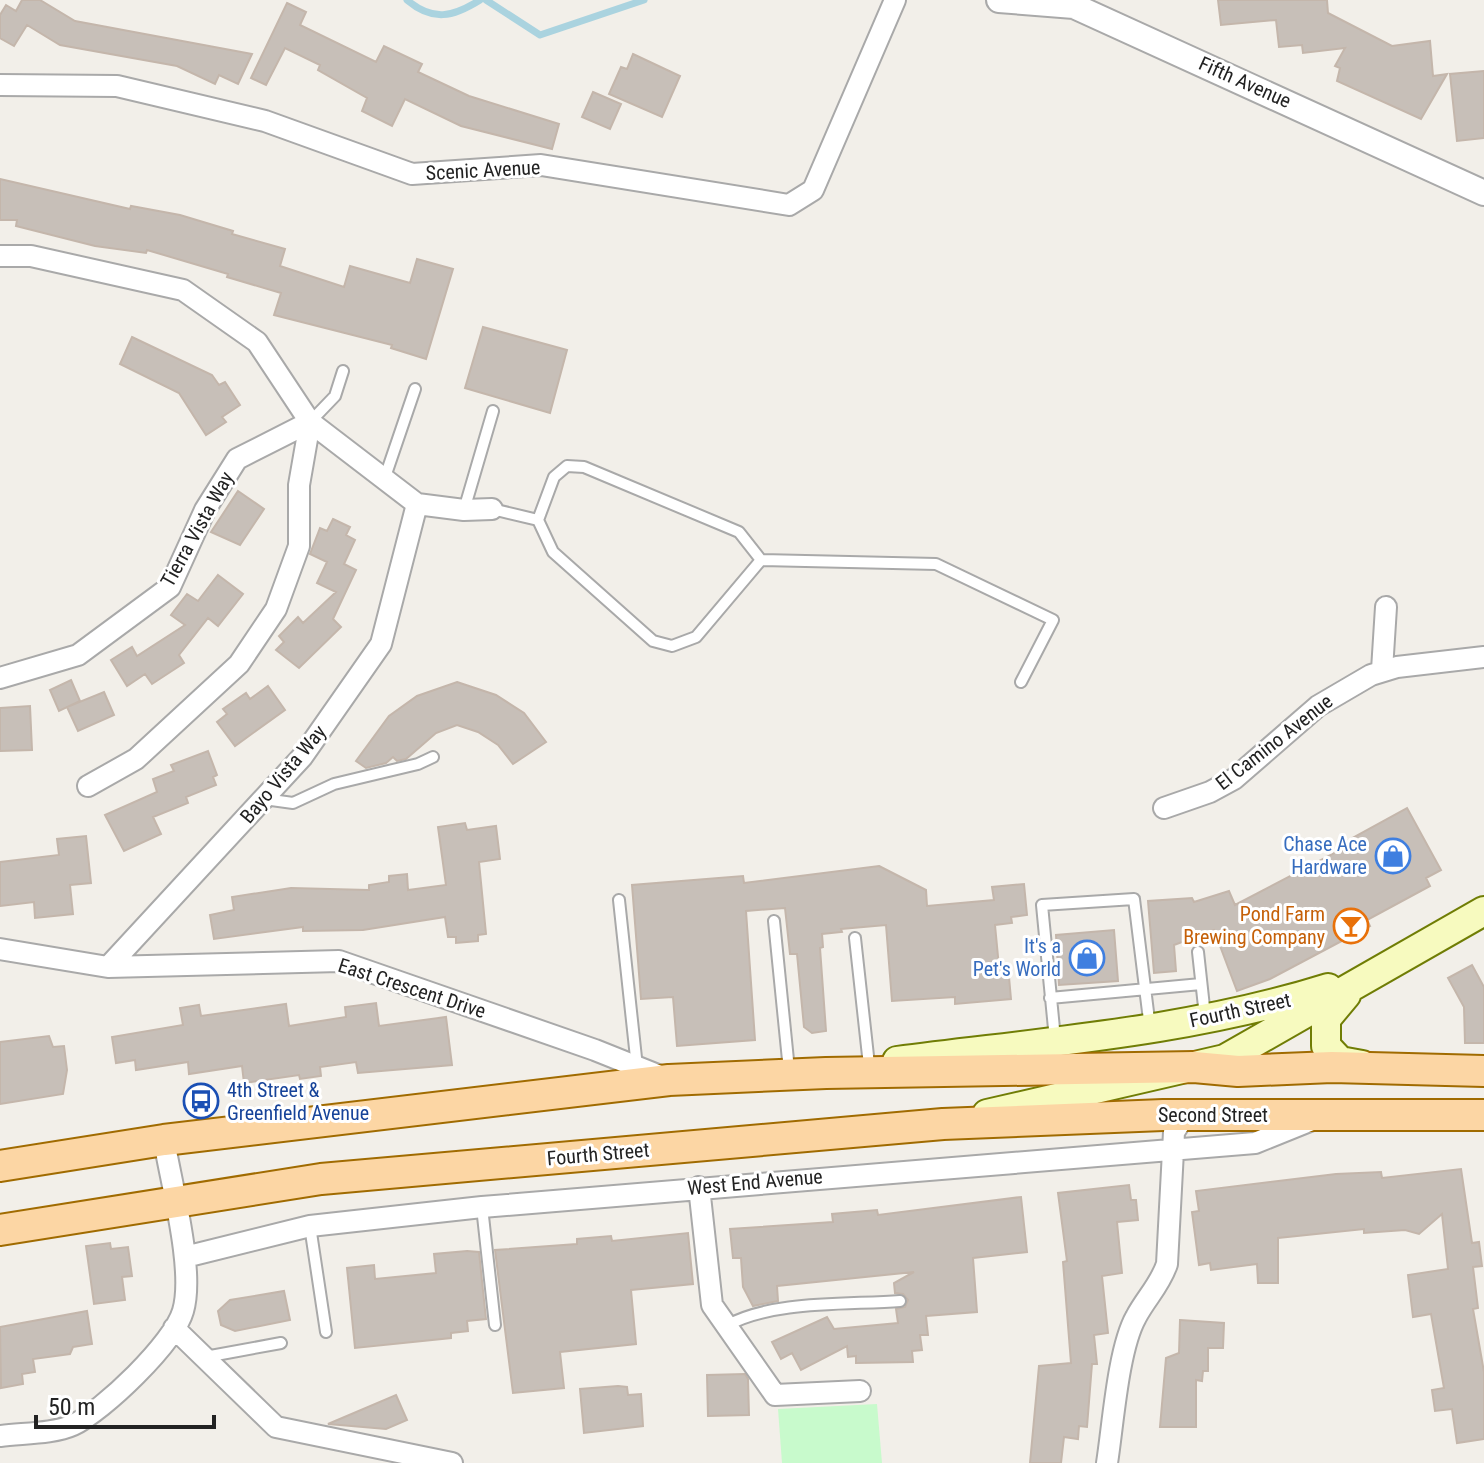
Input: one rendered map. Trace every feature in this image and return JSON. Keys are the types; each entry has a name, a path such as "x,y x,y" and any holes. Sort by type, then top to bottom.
{"main road":[{"name":"Fourth Street","path":"0,1230 321,1179 943,1124 1225,1059 1278,1031 1367,975 1484,911"},
{"name":"Fourth Street","path":"826,1073 1151,1030 1266,1008 1367,975"},
{"path":"1367,975 1334,1006 1326,1019 1324,1035 1326,1046 1340,1061 1382,1069"},
{"name":"Fourth Street","path":"0,1166 164,1140 669,1080 826,1073 1194,1067"},
{"path":"1194,1067 1238,1071 1332,1067 1484,1071"},
{"path":"1185,1115 1332,1067"},
{"name":"Second Street","path":"943,1124 1185,1115 1484,1115"}],"street":[{"name":"Scenic Avenue","path":"0,85 117,86 265,121 412,174 541,165 789,205 813,190 895,0"},
{"name":"Fifth Avenue","path":"999,0 1074,3 1484,193"},
{"path":"0,256 31,256 183,290 257,342 310,422 417,504 464,510 492,509"},
{"path":"88,786 136,759 239,664 276,609 299,546 299,485 310,422"},
{"name":"Tierra Vista Way","path":"0,678 78,655 170,587 205,510 237,459 310,422"},
{"name":"Bayo Vista Way","path":"108,967 302,757 381,644 417,504"},
{"path":"1382,670 1386,607"},
{"name":"El Camino Avenue","path":"1164,808 1210,792 1234,779 1318,706 1382,670 1484,657"},
{"name":"East Crescent Drive","path":"0,949 108,967 339,961 669,1080"},
{"path":"1107,1463 1127,1341 1136,1318 1161,1283 1167,1264 1174,1132 1185,1115"},
{"name":"West End Avenue","path":"185,1257 310,1226 482,1207 1255,1143 1325,1115"},
{"path":"0,1436 73,1425 140,1373 184,1310 185,1257 164,1140"},
{"path":"699,1187 712,1305 775,1395 860,1391"},
{"path":"174,1328 276,1427 452,1463"}],"lane":[{"path":"310,422 335,396 343,371"},
{"path":"384,480 415,389"},
{"path":"464,510 493,411"},
{"path":"567,466 584,467 739,532 761,560 696,637 672,646 653,641 553,552 538,520 554,477 567,466"},
{"path":"492,509 538,520"},
{"path":"761,560 936,564 1053,620 1021,682"},
{"path":"264,799 293,803 334,784 418,764 433,757"},
{"path":"1055,1042 1042,905 1134,899 1151,1030"},
{"path":"619,900 637,1067"},
{"path":"774,921 790,1076"},
{"path":"855,938 869,1065"},
{"path":"1198,952 1205,1018"},
{"path":"1050,998 1201,984"},
{"path":"482,1207 495,1325"},
{"path":"310,1226 326,1332"},
{"path":"726,1326 744,1316 766,1310 900,1301"},
{"path":"205,1357 281,1343"}],"green space":[{"path":"877,1404 882,1463 782,1463 778,1409"}],"building":[{"path":"22,0 40,0 75,21 252,54 238,84 219,75 215,84 177,66 60,45 27,25 14,46 0,38 0,15 6,5 16,11"},
{"path":"1218,0 1327,0 1328,13 1392,46 1430,41 1433,76 1447,74 1421,119 1337,81 1340,68 1335,66 1345,48 1303,53 1302,45 1279,47 1276,20 1221,25"},
{"path":"287,3 306,12 300,25 376,62 384,46 422,64 418,72 469,96 559,124 552,149 461,126 405,99 392,126 362,111 367,98 318,70 320,65 285,48 266,85 251,78"},
{"path":"633,54 680,76 662,117 609,94 621,67 627,69"},
{"path":"1484,71 1484,138 1457,141 1450,74"},
{"path":"593,92 621,104 610,129 582,117"},
{"path":"0,179 130,209 131,206 180,215 233,231 232,234 285,249 280,266 344,287 350,266 410,283 417,259 453,269 426,359 391,348 392,345 274,315 281,293 227,277 228,274 147,250 146,253 95,246 16,226 17,220 0,220"},
{"path":"483,327 567,350 550,413 465,388"},
{"path":"132,337 212,375 219,385 225,382 240,405 222,417 226,422 206,435 179,393 120,364"},
{"path":"238,491 264,509 240,545 211,532"},
{"path":"333,519 350,527 346,535 355,540 344,564 356,570 333,619 341,627 299,668 276,650 284,642 279,636 298,617 303,623 336,592 317,583 327,562 310,554 320,528 327,531"},
{"path":"218,575 243,594 218,626 208,618 179,655 184,663 152,684 145,674 127,686 111,660 132,647 137,656 185,625 171,615 187,594 198,601"},
{"path":"71,680 80,701 59,711 50,690"},
{"path":"457,682 496,695 524,713 546,742 513,764 498,745 478,732 457,725 436,733 406,759 397,761 393,757 386,763 366,768 356,761 389,716 417,696"},
{"path":"268,686 285,710 235,746 217,722 227,714 223,709 246,693 250,699"},
{"path":"104,692 114,715 78,731 67,707"},
{"path":"30,706 32,750 0,751 0,708"},
{"path":"208,751 217,775 213,777 216,785 186,797 188,803 153,817 161,834 124,851 105,815 157,792 153,779 174,771 171,765"},
{"path":"1407,808 1441,870 1426,878 1430,886 1367,920 1370,926 1270,979 1237,991 1214,930 1174,945 1176,971 1154,973 1148,901 1192,898 1194,902 1229,891 1235,905 1348,846 1345,842"},
{"path":"465,823 467,830 496,826 500,859 479,862 486,934 478,935 478,941 456,943 456,937 448,937 445,917 363,930 303,931 303,927 214,939 210,915 234,910 232,897 291,888 369,890 369,885 389,882 389,876 407,874 408,890 446,885 438,827"},
{"path":"86,836 91,883 70,885 73,914 35,918 34,902 0,906 0,862 59,855 57,839"},
{"path":"879,866 926,890 927,906 994,900 992,887 1024,884 1027,915 1011,917 1012,923 995,925 999,967 1008,966 1011,999 955,1004 955,997 892,1001 886,925 841,929 842,932 822,934 823,947 820,948 826,1031 812,1033 804,1027 797,954 790,954 785,908 746,911 755,1040 677,1046 673,997 641,999 632,885 743,876 744,883"},
{"name":"It's a Pet's World","path":"1114,930 1118,981 1059,985 1056,935"},
{"path":"1472,965 1484,987 1484,1043 1465,1043 1464,1007 1448,978"},
{"path":"376,1003 379,1026 446,1017 452,1065 358,1073 356,1062 320,1067 321,1076 300,1079 299,1075 244,1083 242,1066 189,1074 188,1062 136,1070 135,1060 116,1063 112,1037 183,1025 180,1008 199,1005 201,1016 286,1004 289,1026 346,1017 345,1007"},
{"path":"49,1036 53,1047 64,1046 67,1070 63,1094 0,1104 0,1042"},
{"path":"1461,1169 1472,1243 1479,1242 1482,1266 1473,1267 1478,1308 1473,1309 1484,1372 1484,1439 1457,1443 1452,1409 1435,1411 1432,1390 1444,1388 1431,1314 1413,1317 1408,1275 1448,1269 1442,1214 1419,1234 1405,1230 1364,1233 1364,1229 1278,1238 1278,1283 1258,1283 1257,1264 1211,1270 1210,1263 1199,1265 1192,1212 1199,1211 1196,1191 1336,1174 1381,1172 1382,1178"},
{"path":"1129,1185 1131,1200 1136,1200 1138,1220 1117,1222 1122,1273 1102,1276 1108,1333 1094,1335 1097,1364 1092,1364 1087,1427 1079,1426 1078,1439 1064,1437 1061,1463 1030,1463 1039,1366 1071,1363 1063,1262 1067,1261 1058,1193"},
{"path":"1021,1197 1027,1252 973,1258 977,1312 926,1316 928,1335 920,1335 922,1350 912,1351 913,1362 856,1363 856,1356 848,1357 847,1346 801,1370 792,1353 781,1359 772,1342 827,1317 834,1329 898,1323 896,1309 905,1307 908,1300 903,1294 895,1293 894,1283 914,1272 777,1286 778,1301 753,1306 743,1287 741,1258 733,1258 730,1229 833,1222 832,1214 877,1210 878,1215"},
{"path":"688,1233 693,1284 631,1290 636,1344 560,1352 564,1388 513,1393 495,1250 577,1244 577,1239 611,1236 612,1241"},
{"path":"110,1243 111,1249 128,1247 132,1276 122,1277 125,1300 94,1304 86,1246"},
{"path":"479,1252 486,1319 467,1321 468,1331 451,1333 451,1338 355,1348 347,1268 374,1265 375,1279 436,1273 434,1254"},
{"path":"284,1291 290,1320 235,1331 221,1325 218,1311 230,1300"},
{"path":"87,1311 92,1344 73,1347 70,1354 33,1359 35,1372 22,1374 23,1384 1,1388 0,1327"},
{"path":"1180,1320 1224,1323 1223,1348 1208,1348 1208,1371 1203,1371 1202,1381 1196,1380 1196,1427 1160,1427 1166,1358 1179,1353"},
{"path":"745,1374 748,1379 749,1415 708,1416 707,1375"},
{"path":"627,1387 628,1395 641,1394 643,1426 584,1433 580,1389"},
{"path":"396,1395 407,1420 386,1429 328,1424"}],"waterway":[{"path":"407,0 426,12 443,15 480,0"},
{"path":"486,0 540,35 644,0"}],"place":[{"name":"Chase Ace Hardware","path":"1393,856"},
{"name":"Pond Farm Brewing Company","path":"1351,926"},
{"name":"It's a Pet's World","path":"1087,958"},
{"name":"4th Street & Greenfield Avenue","path":"201,1101"}]}
